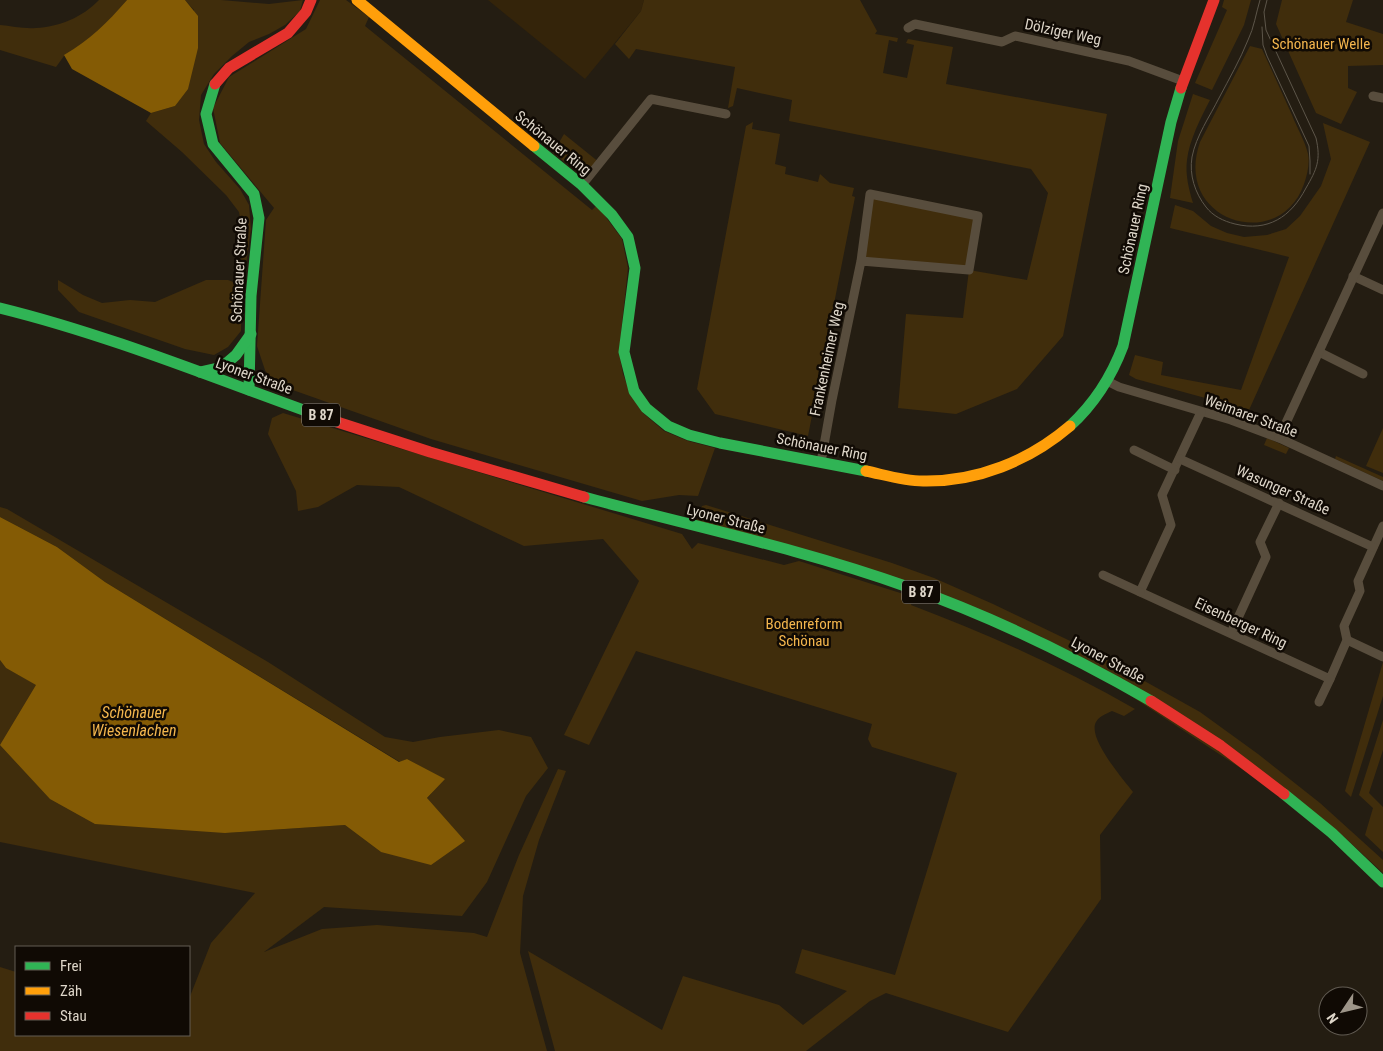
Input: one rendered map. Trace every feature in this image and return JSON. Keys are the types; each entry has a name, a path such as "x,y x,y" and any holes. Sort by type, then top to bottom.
{"street":[{"name":"Schönauer Straße","path":"249,390 251,296 259,218 254,194 213,144 206,114 214,86 229,68 288,33 306,12 311,0"},
{"name":"Schönauer Ring","path":"357,0 582,185 612,214 628,237 635,268 624,352 634,391 646,408 668,426 689,435 720,443 921,481 963,479 998,469 1030,454 1066,430 1095,399 1107,381 1123,346 1171,122 1183,81 1214,0"},
{"name":"Dölziger Weg","path":"908,28 915,24 1002,42 1015,36 1129,61 1183,81"},
{"path":"1373,96 1383,98"},
{"path":"582,185 651,99 726,114"},
{"name":"Frankenheimer Weg","path":"821,462 861,261 870,194 978,216 969,270 861,261"},
{"path":"1279,438 1383,213"},
{"path":"1354,276 1383,290"},
{"name":"Lyoner Straße","path":"0,308 29,314 97,335 393,440 551,488 784,549 855,570 915,590 1008,627 1082,662 1137,692 1235,755 1325,827 1383,882"},
{"name":"Schönauer Straße","path":"200,372 222,367 236,355 251,334"},
{"path":"1319,352 1363,374"},
{"name":"Weimarer Straße","path":"1107,381 1119,387 1231,420 1279,438 1383,486"},
{"path":"1140,592 1172,525 1162,495 1201,412"},
{"path":"1134,450 1175,470"},
{"name":"Wasunger Straße","path":"1180,459 1373,547"},
{"path":"1231,633 1266,557 1260,542 1279,503"},
{"path":"1319,702 1347,640 1344,626 1360,591 1358,581 1383,526"},
{"name":"Eisenberger Ring","path":"1103,575 1330,679"},
{"path":"1347,640 1383,656"}],"shaded area":[{"path":"488,0 644,0 641,11 585,79"}],"green space":[{"path":"99,0 127,0 106,24 83,44 64,56 56,67 0,50 0,25 22,28 53,26 78,16"},
{"path":"185,0 221,0 269,4 303,0 300,11 285,25 249,42 232,56 214,74 201,95 199,120 204,144 216,162 240,189 249,205 251,229 242,293 241,331 228,347 214,355 185,349 79,312 58,290 58,280 83,295 102,303 130,300 155,302 206,280 228,280 239,284 243,235 239,212 226,195 182,152 146,121 151,113 175,106 194,10"},
{"path":"320,0 346,0 369,17 365,26 592,210 597,205 622,239 628,268 619,352 623,374 630,393 643,413 664,431 688,441 715,448 698,496 679,495 642,501 431,439 273,383 265,370 257,346 266,220 274,208 220,143 213,108 229,77 306,29"},
{"path":"644,0 860,0 877,31 875,34 898,38 897,42 889,40 883,73 907,78 914,45 906,43 908,39 953,47 946,84 1107,114 1063,336 1017,389 956,414 898,408 906,314 963,318 969,270 1027,280 1048,193 1031,169 789,121 792,100 737,88 733,106 728,108 735,67 636,49 629,59 615,44 641,11"},
{"path":"1224,0 1251,0 1244,25 1212,90 1195,83 1227,10 1222,7"},
{"name":"Schönauer Welle","path":"1282,0 1353,0 1346,22 1383,34 1383,65 1348,66 1348,88 1357,92 1341,124 1316,113 1276,24"},
{"path":"1250,46 1262,49 1303,139 1309,162 1304,184 1291,206 1274,218 1253,223 1232,219 1214,209 1201,192 1195,170 1200,142"},
{"path":"1193,94 1210,100 1196,129 1188,153 1187,176 1193,203 1170,198 1178,141"},
{"path":"753,122 752,129 780,134 775,164 786,167 785,174 818,182 820,174 830,183 854,188 852,196 855,197 808,436 715,414 697,389 746,126"},
{"path":"1323,123 1370,142 1249,410 1136,379 1129,375 1135,355 1163,362 1161,375 1241,390 1289,257 1170,228 1175,205 1193,211 1211,226 1227,233 1244,237 1267,235 1286,229 1300,216 1321,186 1331,159"},
{"path":"564,134 600,163 584,177 553,153"},
{"path":"870,194 978,216 969,270 861,261"},
{"name":"Bodenreform Schönau","path":"283,413 682,534 692,549 698,543 784,565 799,561 913,597 911,605 1025,652 1135,709 1124,716 1112,711 1096,722 1095,729 1101,748 1133,792 1100,835 1101,899 1008,1032 886,993 870,1001 806,1051 555,1051 528,951 662,1030 683,976 779,1005 803,1025 847,991 795,973 802,949 895,975 957,773 872,747 868,739 872,724 636,651 589,745 564,735 639,581 603,539 524,546 399,487 357,485 318,507 298,511 296,491 268,434 272,418"},
{"path":"1383,428 1383,473 1366,466"},
{"path":"1267,438 1289,448 1286,454 1264,445"},
{"path":"1336,456 1383,477 1383,481 1335,459"},
{"path":"706,505 934,578 1089,650 1200,712 1258,754 1320,803 1383,860 1383,873 1342,835 1040,636 697,521 702,506"},
{"path":"0,507 7,509 268,662 385,737 413,742 499,730 531,737 548,768 526,796 487,882 462,916 324,907 264,952 322,929 377,925 474,933 487,937 519,855 558,769 566,771 539,840 523,896 520,953 547,1051 0,1051 0,967 15,972 15,1036 190,1036 190,996 211,943 255,893 0,842 0,660 6,668 37,685 225,833 345,825 381,852 444,779 407,759 400,762 105,582 57,547 0,517"},
{"path":"1383,662 1383,696 1351,797 1345,791"},
{"path":"1383,720 1383,750 1369,793 1383,807 1383,852 1365,835 1373,808 1359,795"}],"water":[{"path":"127,0 185,0 198,16 198,48 188,89 175,106 151,113 72,69 64,55 98,30"},
{"name":"Schönauer Wiesenlachen","path":"0,517 57,547 105,582 399,762 407,759 445,779 427,798 465,841 431,865 381,852 345,825 225,833 95,824 50,799 0,745 36,685 6,668 0,660"}],"tram line":[{"path":"1260,0 1250,35 1200,134 1191,164 1196,190 1202,202 1209,210 1215,216 1226,221 1247,226 1268,224 1286,214 1306,188 1313,175 1318,158 1316,138 1266,30 1264,12 1267,0"},
{"path":"1262,27 1263,45 1267,56 1309,146 1310,174"}],"traffic: fast":[{"path":"215,84 206,114 213,144 254,194 259,218 251,296 249,390"},
{"path":"1070,426 1095,399 1113,369 1123,346 1171,122 1181,88"},
{"path":"534,146 582,185 612,215 628,237 635,268 624,352 634,391 646,408 668,426 689,435 720,443 866,471"},
{"path":"0,308 43,319 127,346 334,421"},
{"path":"200,372 222,367 236,355 251,334"},
{"path":"584,497 787,549 908,587 971,611 1032,638 1092,668 1151,701"},
{"path":"1284,794 1332,833 1383,882"}],"traffic: slow":[{"path":"357,0 534,146"},
{"path":"866,471 916,481 963,478 1001,467 1020,459 1037,450 1070,426"}],"traffic: jam":[{"path":"215,84 229,68 288,33 306,12 311,0"},
{"path":"1181,88 1214,0"},
{"path":"334,421 430,452 584,497"},
{"path":"1151,701 1221,746 1284,794"}]}
